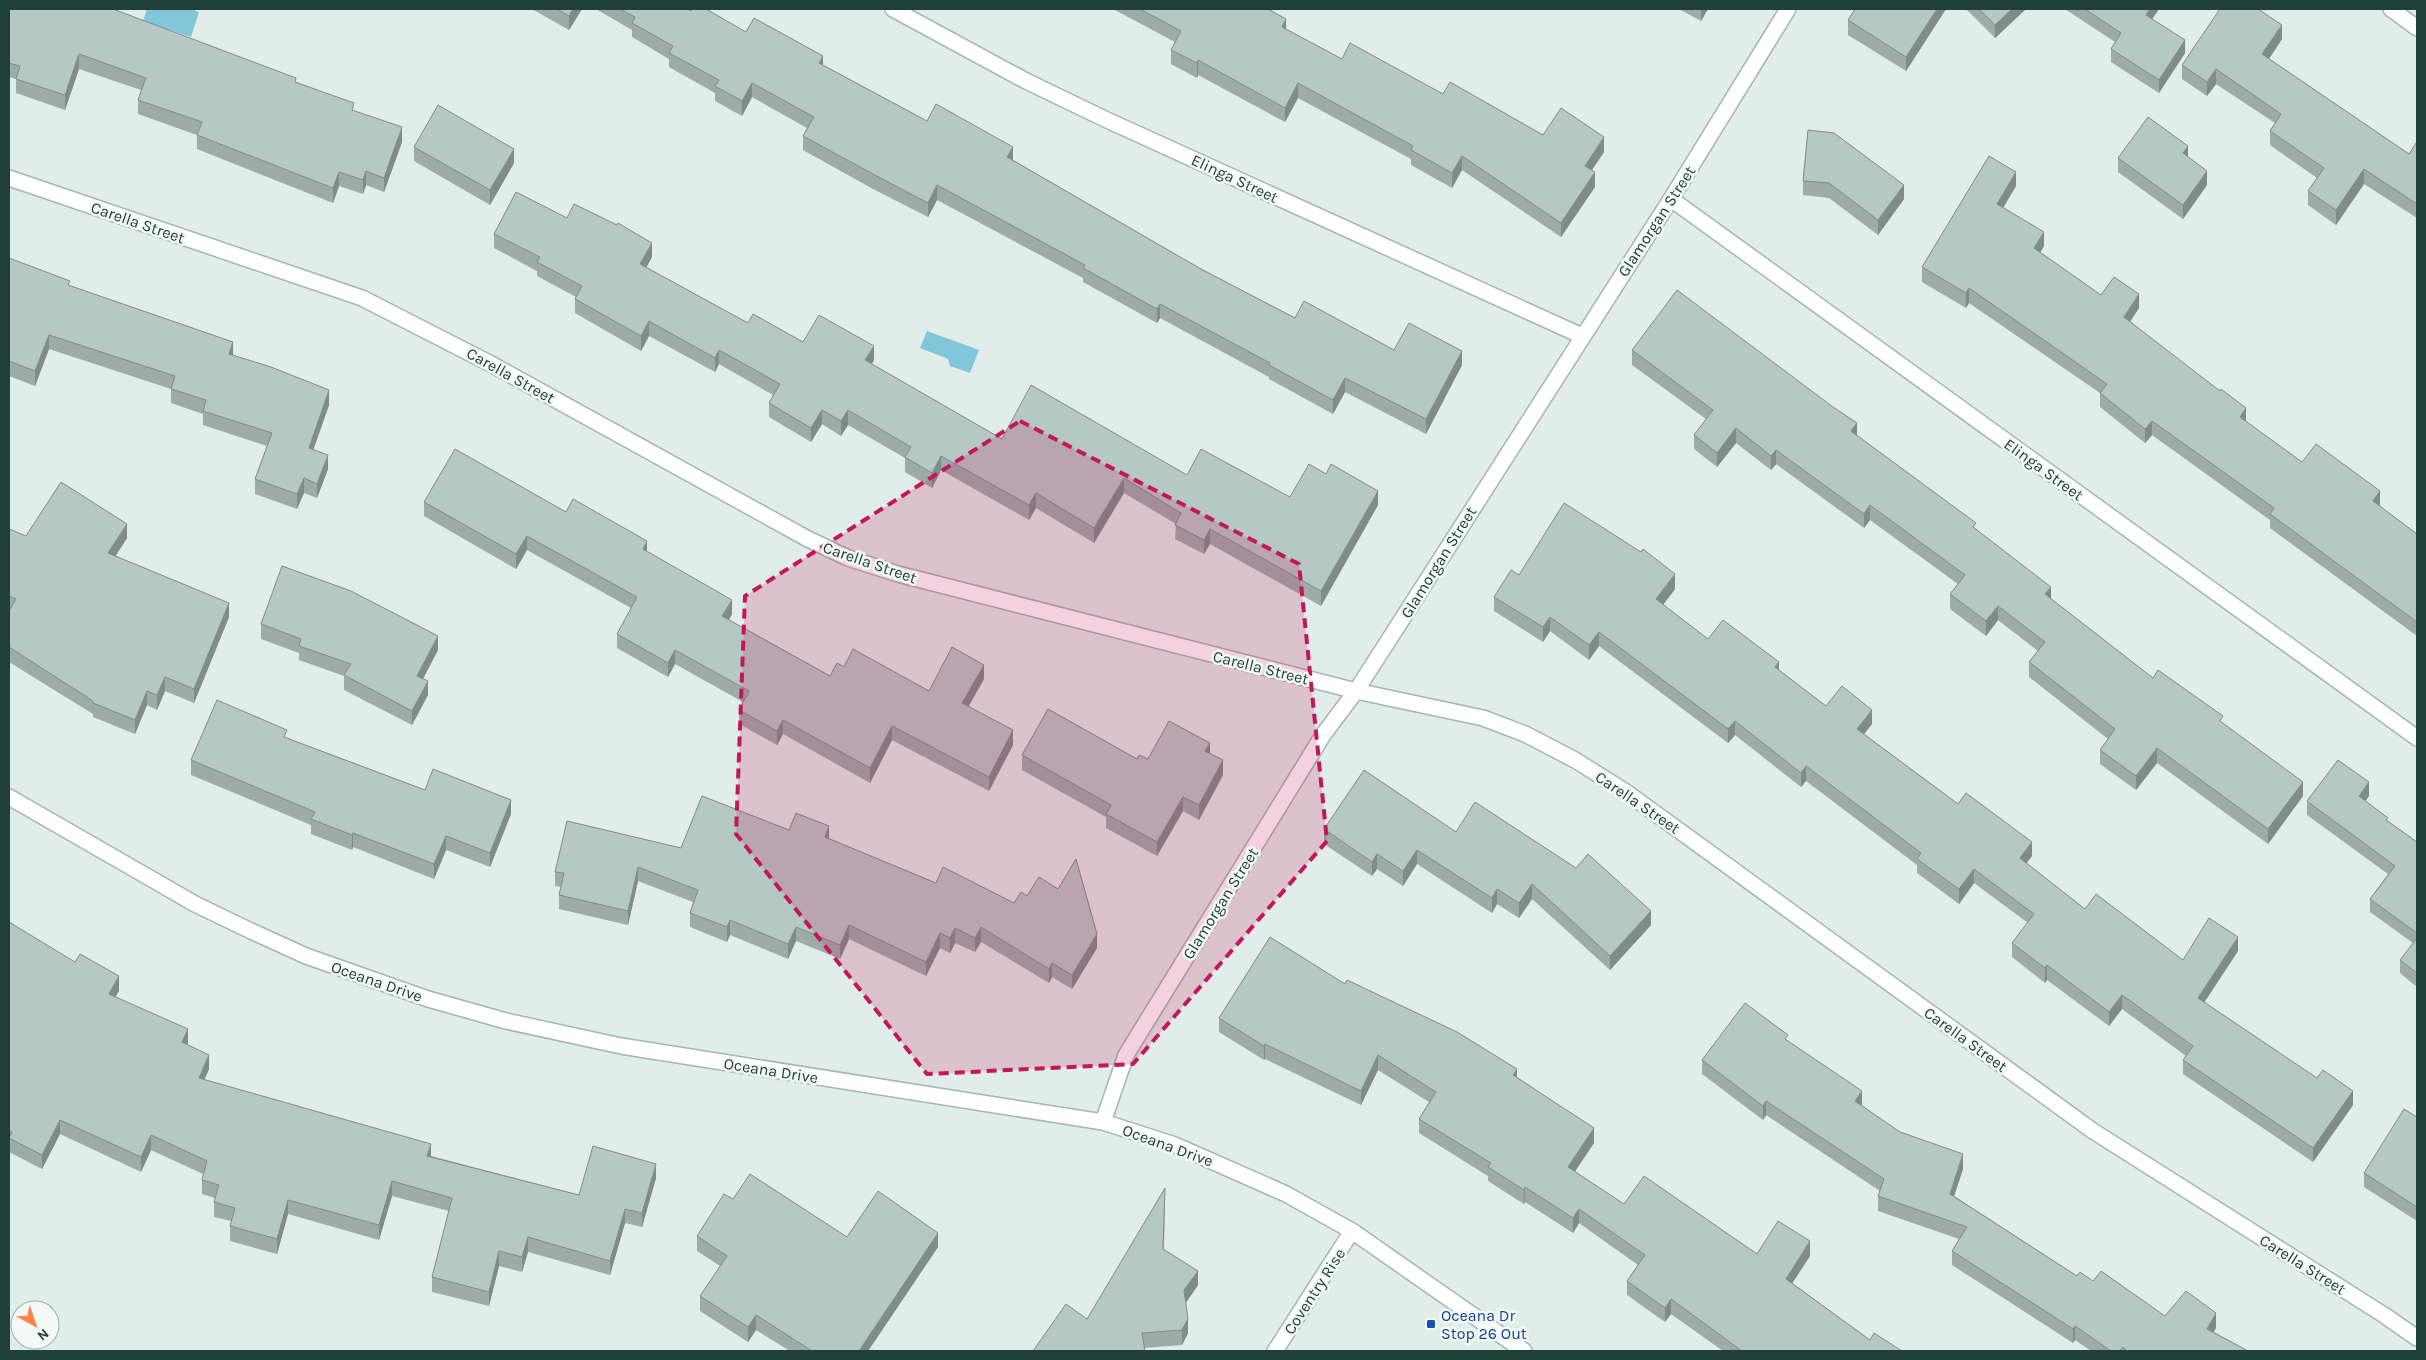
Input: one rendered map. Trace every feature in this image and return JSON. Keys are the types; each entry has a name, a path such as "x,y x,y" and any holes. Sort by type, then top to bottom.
{"street":[{"name":"Elinga Street","path":"894,9 1026,81 1107,120 1582,336"},
{"name":"Glamorgan Street","path":"1103,1122 1126,1055 1322,735 1356,691 1671,199 1788,9"},
{"path":"2391,9 2417,28"},
{"name":"Carella Street","path":"9,178 362,298 491,364 808,539 848,558 898,574 1356,691 1483,718 1525,734 1575,760 1626,792 2093,1131 2417,1338"},
{"name":"Elinga Street","path":"1671,199 2417,738"},
{"name":"Oceana Drive","path":"9,797 195,904 251,931 316,959 428,999 506,1021 621,1046 1103,1122 1175,1144 1286,1194 1352,1231 1524,1351"},
{"name":"Coventry Rise","path":"1275,1351 1352,1231"}],"highlighted area":[{"path":"1020,421 1299,564 1327,841 1133,1064 927,1074 736,834 745,596"}],"water":[{"path":"147,9 191,9 199,12 191,37 143,21"},
{"path":"927,331 979,350 970,373 950,366 948,359 920,348"}],"building":[{"path":"9,9 113,9 296,78 295,82 354,103 352,110 402,127 384,178 366,171 363,180 339,172 333,188 197,135 202,122 138,100 146,78 79,54 65,95 16,79 20,66 9,63"},
{"path":"557,9 573,9 569,16"},
{"path":"620,9 687,9 691,11 692,9 706,9 746,32 754,18 823,56 819,63 927,121 936,104 1013,147 1007,157 1201,269 1295,318 1304,301 1394,350 1409,323 1462,351 1426,419 1345,378 1333,400 1269,365 1270,363 1160,304 1157,309 1083,268 1085,265 937,185 928,203 803,136 814,117 752,83 742,101 715,86 719,80 669,53 673,46 632,23 635,17"},
{"path":"1140,9 1268,9 1286,19 1282,27 1342,59 1350,43 1443,94 1450,82 1543,135 1561,108 1604,137 1585,166 1595,172 1561,223 1462,156 1452,173 1411,150 1413,146 1298,83 1285,108 1198,60 1197,63 1171,50 1181,31"},
{"path":"1855,9 1937,9 1906,57 1848,20"},
{"path":"1979,9 2012,9 1995,25"},
{"path":"2085,9 2150,9 2146,15 2185,40 2159,80 2111,49 2121,33"},
{"path":"2220,9 2258,9 2282,25 2262,54 2409,154 2416,143 2417,204 2364,169 2336,210 2308,191 2324,168 2270,131 2281,114 2216,69 2207,82 2182,65"},
{"path":"438,105 514,149 490,190 414,147"},
{"path":"2148,117 2188,146 2183,153 2207,171 2183,205 2118,158"},
{"path":"1808,130 1834,133 1904,185 1878,220 1829,183 1803,181"},
{"path":"1989,156 2016,172 1997,204 2044,232 2034,248 2101,295 2114,277 2139,294 2124,317 2220,391 2221,389 2246,408 2240,417 2302,462 2316,444 2380,491 2373,501 2417,534 2417,622 2270,514 2274,508 2152,421 2145,429 2100,393 2107,384 1969,288 1966,293 1922,267"},
{"path":"516,192 567,218 574,204 617,225 618,223 652,243 640,264 748,323 753,314 803,342 819,315 874,346 865,360 1002,439 1031,385 1187,475 1201,449 1290,497 1309,464 1326,474 1331,464 1378,491 1321,591 1210,529 1204,540 1175,525 1181,513 1124,478 1094,528 1036,493 1029,505 941,456 932,473 905,457 911,447 848,410 841,421 822,410 811,428 769,403 780,384 719,350 715,358 649,321 641,336 575,299 582,286 537,262 540,257 494,234"},
{"path":"9,258 70,281 68,285 233,342 229,354 271,367 329,390 309,448 328,455 317,484 304,478 297,494 255,479 272,433 203,411 206,400 171,389 175,376 49,335 35,371 9,361"},
{"path":"1677,290 1857,423 1851,431 1976,523 1973,527 2051,587 2045,594 2153,678 2158,670 2223,716 2220,721 2303,782 2268,829 2157,748 2136,776 2100,750 2115,729 2029,662 2045,642 1998,606 1986,621 1950,594 1965,575 1870,505 1864,514 1776,450 1771,456 1736,428 1717,453 1694,435 1713,410 1632,350"},
{"path":"455,449 566,512 573,499 647,541 643,549 732,600 722,616 830,676 837,663 844,667 853,649 929,691 952,647 984,665 962,703 1013,730 989,777 892,726 870,768 783,720 777,731 739,710 749,691 675,650 668,663 617,634 637,597 527,536 516,554 424,502"},
{"path":"61,482 127,524 108,553 229,603 194,689 165,677 157,695 147,691 135,720 93,703 93,701 9,647 9,611 16,599 9,596 9,529 26,536"},
{"path":"1564,503 1641,552 1643,549 1675,574 1656,599 1708,639 1723,620 1779,662 1775,667 1826,706 1842,686 1872,710 1857,729 1958,804 1966,793 2032,842 2020,858 2085,909 2096,894 2183,960 2209,918 2238,937 2198,998 2317,1078 2323,1070 2353,1091 2313,1148 2183,1060 2193,1046 2122,995 2109,1012 2047,965 2045,968 2012,943 2034,914 1974,869 1959,889 1917,859 1921,853 1806,766 1801,773 1735,721 1728,729 1599,632 1589,645 1550,617 1543,627 1494,597 1511,570 1519,575"},
{"path":"282,566 351,591 438,636 417,676 428,681 412,711 344,675 351,664 299,646 301,639 261,624"},
{"path":"217,700 287,730 284,737 425,790 433,769 511,800 490,853 446,836 434,864 311,819 315,812 191,760"},
{"path":"1048,709 1137,759 1139,755 1148,759 1169,721 1210,743 1205,751 1223,760 1199,805 1183,797 1157,842 1106,814 1111,805 1022,755"},
{"path":"2338,760 2369,782 2359,796 2388,818 2386,820 2417,842 2417,933 2370,899 2395,866 2307,801"},
{"path":"1364,770 1456,832 1475,802 1576,868 1588,854 1651,911 1610,956 1532,884 1519,903 1497,889 1492,898 1417,850 1403,871 1377,854 1372,862 1324,829"},
{"path":"702,796 789,830 796,813 829,826 825,837 936,883 943,867 1014,903 1021,892 1027,896 1039,877 1058,889 1076,859 1097,934 1072,975 1052,963 1049,969 981,927 975,938 955,928 950,938 940,933 926,962 849,925 840,945 796,927 788,944 730,920 727,927 690,913 698,890 638,867 628,911 559,895 564,873 555,872 567,821 681,848"},
{"path":"9,922 75,962 80,954 119,976 109,994 188,1029 182,1042 209,1055 199,1078 431,1144 427,1156 579,1195 593,1146 656,1164 642,1213 625,1209 610,1261 528,1237 522,1257 499,1251 489,1292 432,1277 452,1198 392,1181 379,1225 288,1200 277,1239 230,1226 235,1208 214,1202 219,1185 202,1180 207,1161 151,1135 141,1157 60,1120 42,1155 9,1138 12,1132 9,1130"},
{"path":"1270,937 1345,984 1347,980 1457,1032 1517,1069 1513,1075 1594,1128 1568,1167 1624,1204 1644,1176 1757,1254 1778,1221 1810,1241 1786,1279 1870,1340 1874,1333 1902,1351 1742,1351 1671,1299 1665,1308 1627,1281 1645,1255 1579,1209 1573,1218 1525,1187 1524,1190 1488,1167 1491,1163 1419,1119 1436,1092 1378,1055 1361,1091 1265,1044 1264,1046 1219,1018"},
{"path":"2417,938 2417,973 2400,960"},
{"path":"1745,1003 1788,1035 1785,1039 1862,1091 1855,1101 1900,1132 1963,1154 1950,1194 2077,1276 2080,1272 2093,1281 2101,1271 2165,1316 2186,1291 2216,1313 2207,1329 2248,1351 2127,1351 2123,1347 2120,1351 2111,1351 2075,1326 2073,1329 1952,1251 1967,1227 1878,1196 1884,1179 1766,1101 1763,1106 1702,1060"},
{"path":"2404,1109 2417,1117 2417,1207 2364,1173"},
{"path":"750,1174 847,1237 878,1191 938,1233 859,1351 812,1351 756,1315 748,1327 700,1296 727,1256 697,1236 724,1194 733,1199"},
{"path":"1165,1188 1163,1249 1198,1271 1184,1290 1188,1319 1182,1330 1142,1333 1145,1351 1033,1351 1066,1304 1087,1319"}],"place":[{"name":"Oceana Dr Stop 26 Out","path":"1431,1324"}]}
